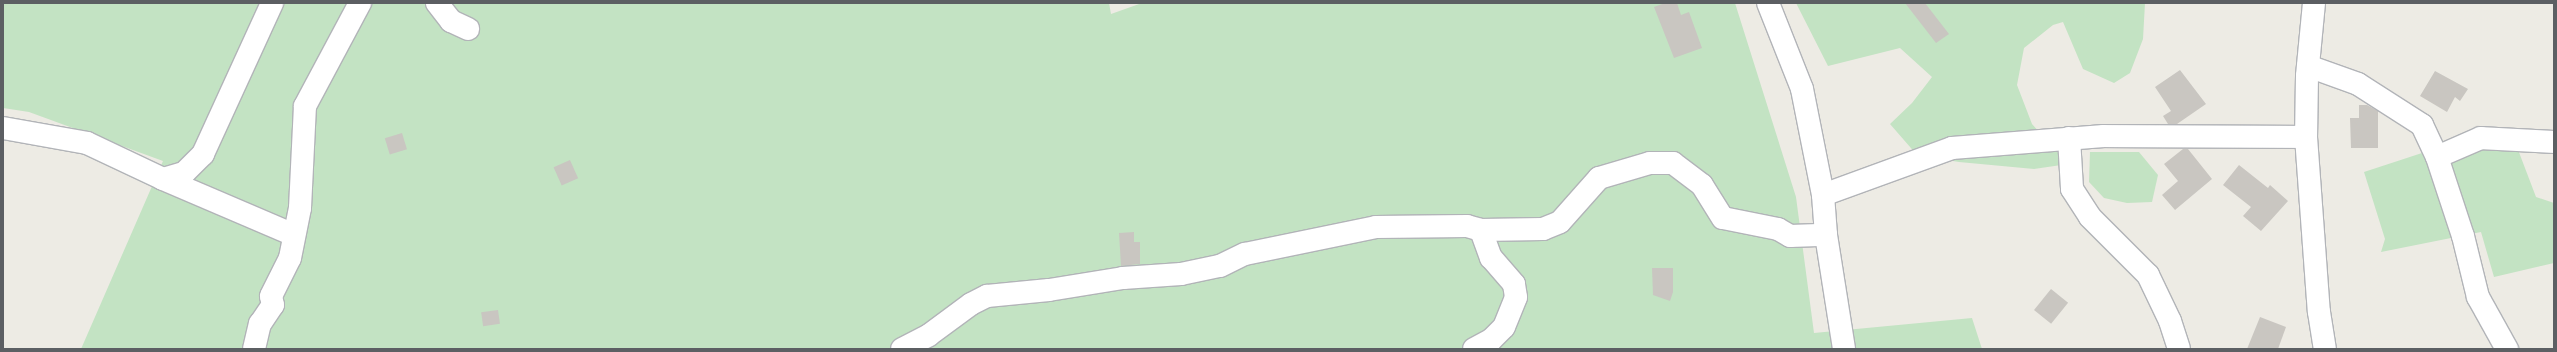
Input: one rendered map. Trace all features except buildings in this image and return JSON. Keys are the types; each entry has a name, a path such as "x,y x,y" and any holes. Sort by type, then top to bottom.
{"street":[{"path":"163,179 184,173 203,154 272,3"},
{"path":"254,349 260,324 273,305 271,296 290,258 300,208 304,106 360,3"},
{"path":"437,3 451,21 468,30"},
{"path":"1768,3 1802,89 1823,195 1826,235 1844,349"},
{"path":"2314,3 2308,66 2306,137 2319,312 2326,349"},
{"path":"2308,66 2358,84 2422,125 2437,156 2463,236 2478,297 2507,349"},
{"path":"3,128 87,143 163,179 294,235"},
{"path":"1823,195 1952,148 2104,136 2306,137"},
{"path":"2069,138 2072,189 2090,217 2148,275 2170,321 2179,349"},
{"path":"2437,156 2480,138 2554,142"},
{"path":"902,349 929,335 971,304 987,296 1049,290 1123,278 1180,274 1220,266 1244,254 1376,227 1467,226 1481,230 1543,229 1560,222 1599,178 1650,163 1673,163 1702,185 1723,218 1778,229 1790,236 1826,235"},
{"path":"1474,349 1491,340 1504,327 1516,297 1514,284 1491,258 1481,230"}],"green space":[{"path":"3,3 1109,3 1111,14 1142,3 1735,3 1796,197 1814,333 1972,318 1982,349 81,349 163,161 29,112 3,108"},
{"path":"1796,3 2145,3 2143,39 2130,73 2114,83 2083,69 2063,22 2053,25 2024,48 2017,85 2032,124 2068,164 2034,169 1959,162 1917,155 1890,124 1912,103 1932,77 1900,48 1828,66"},
{"path":"2483,133 2517,147 2536,197 2554,203 2554,263 2494,277 2481,232 2381,252 2385,239 2364,172"},
{"path":"2090,152 2139,152 2158,175 2152,202 2127,203 2104,198 2089,182"}]}
